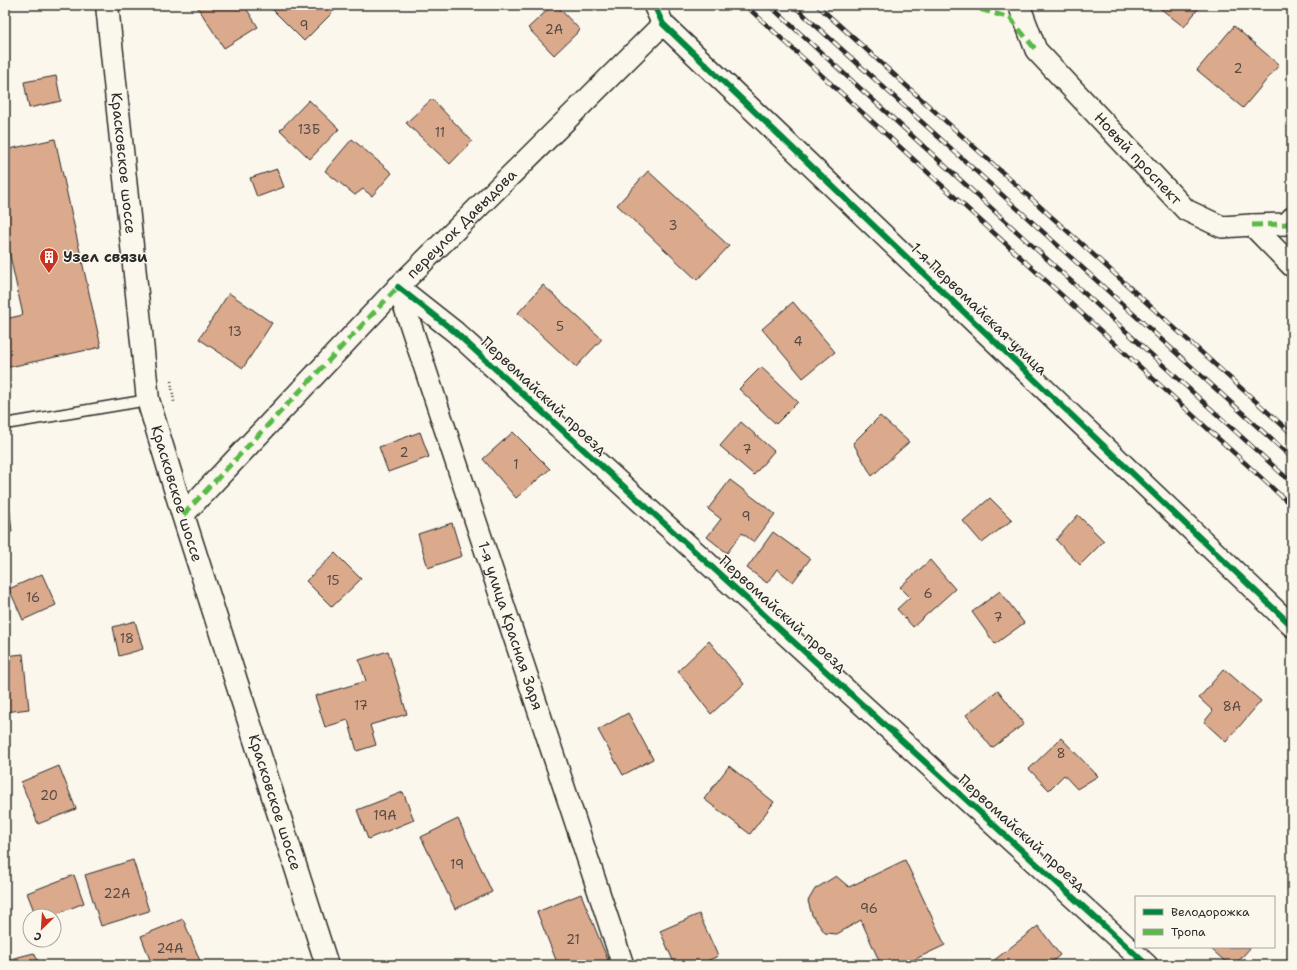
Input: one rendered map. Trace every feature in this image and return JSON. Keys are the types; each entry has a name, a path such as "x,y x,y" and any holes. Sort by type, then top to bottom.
{"main road":[{"name":"Красковское шоссе","path":"107,5 148,400 183,515 327,965"}],"street":[{"name":"1-я Первомайская улица","path":"654,5 663,24 1292,626"},
{"name":"Новый проспект","path":"1019,5 1036,50 1186,210 1222,227 1287,224 1292,218"},
{"name":"переулок Давыдова","path":"183,515 398,287 663,24"},
{"path":"1252,225 1292,266"},
{"name":"1-я улица Красная Заря","path":"398,287 623,965"},
{"name":"Первомайский проезд","path":"398,287 455,332 1147,965"}],"lane":[{"path":"5,424 148,400"}],"building":[{"path":"196,5 244,5 258,27 224,48"},
{"path":"277,5 335,5 337,8 304,41 272,9"},
{"path":"553,5 556,5 580,30 554,55 528,28"},
{"path":"1156,5 1201,5 1184,27"},
{"path":"1234,26 1279,65 1243,108 1197,70"},
{"path":"56,76 61,101 29,108 24,82"},
{"path":"432,99 472,141 450,164 406,123"},
{"path":"309,100 339,129 310,159 280,130"},
{"name":"Узел связи","path":"55,139 101,347 5,368 5,319 23,315 5,233 5,150"},
{"path":"352,139 392,173 372,196 363,189 355,195 325,171"},
{"path":"277,169 284,187 257,197 250,178"},
{"path":"648,171 729,246 697,280 617,205"},
{"path":"543,285 602,339 576,367 518,313"},
{"path":"229,293 272,323 243,368 199,339"},
{"path":"793,302 835,352 803,378 762,329"},
{"path":"761,367 798,402 776,424 739,389"},
{"path":"880,416 909,442 872,476 853,443"},
{"path":"741,422 774,451 754,475 720,446"},
{"path":"420,432 429,457 388,472 379,447"},
{"path":"513,432 550,469 516,498 483,459"},
{"path":"5,463 12,532 5,532"},
{"path":"730,480 775,514 754,542 742,533 727,553 707,537 721,519 708,509"},
{"path":"990,498 1012,520 982,543 963,521"},
{"path":"1078,515 1104,541 1080,565 1056,540"},
{"path":"452,523 462,556 428,568 418,534"},
{"path":"773,532 810,559 793,582 777,569 767,583 747,568"},
{"path":"335,553 361,579 332,607 306,581"},
{"path":"930,560 955,589 913,627 897,609 910,597 900,587"},
{"path":"42,574 56,605 23,620 9,589"},
{"path":"1000,591 1024,623 995,644 972,612"},
{"path":"135,621 143,649 119,656 113,627"},
{"path":"709,641 744,684 711,714 678,671"},
{"path":"388,651 407,714 370,725 376,745 357,751 348,720 325,727 315,696 366,681 359,660"},
{"path":"23,654 29,709 5,712 5,656"},
{"path":"1224,669 1261,701 1226,742 1204,722 1213,711 1199,698"},
{"path":"998,690 1024,724 992,748 966,715"},
{"path":"628,713 653,759 623,775 598,730"},
{"path":"1061,738 1098,776 1077,789 1064,775 1049,790 1029,769"},
{"path":"59,766 76,809 38,824 21,782"},
{"path":"729,766 774,802 750,834 704,799"},
{"path":"403,792 414,820 368,839 357,810"},
{"path":"458,819 492,892 455,909 421,837"},
{"path":"133,860 149,911 101,926 85,875"},
{"path":"905,860 945,945 903,965 881,965 861,920 837,934 825,933 812,915 808,901 815,889 836,876 849,887"},
{"path":"74,875 84,903 62,912 62,908 33,908 27,893"},
{"path":"581,894 610,965 558,965 537,912"},
{"path":"699,914 718,956 698,965 675,965 660,931"},
{"path":"183,919 200,961 188,965 152,965 141,936"},
{"path":"1038,926 1060,955 1048,965 988,965"},
{"path":"1210,948 1250,948 1235,965 1229,965"},
{"path":"34,953 40,965 7,965 6,960"},
{"path":"1292,955 1292,965 1282,965"}],"railway":[{"path":"745,5 1292,506"},
{"path":"769,5 1292,483"},
{"path":"793,5 1292,458"},
{"path":"817,5 1292,434"}],"marked path":[{"path":"966,5 1010,18 1036,50"},
{"path":"1252,225 1287,224 1292,218"},
{"path":"183,515 398,287"}],"cycle path":[{"path":"654,5 663,24 1292,626"},
{"path":"398,287 455,332 1147,965"}],"place":[{"name":"Узел связи","path":"49,274"}]}
